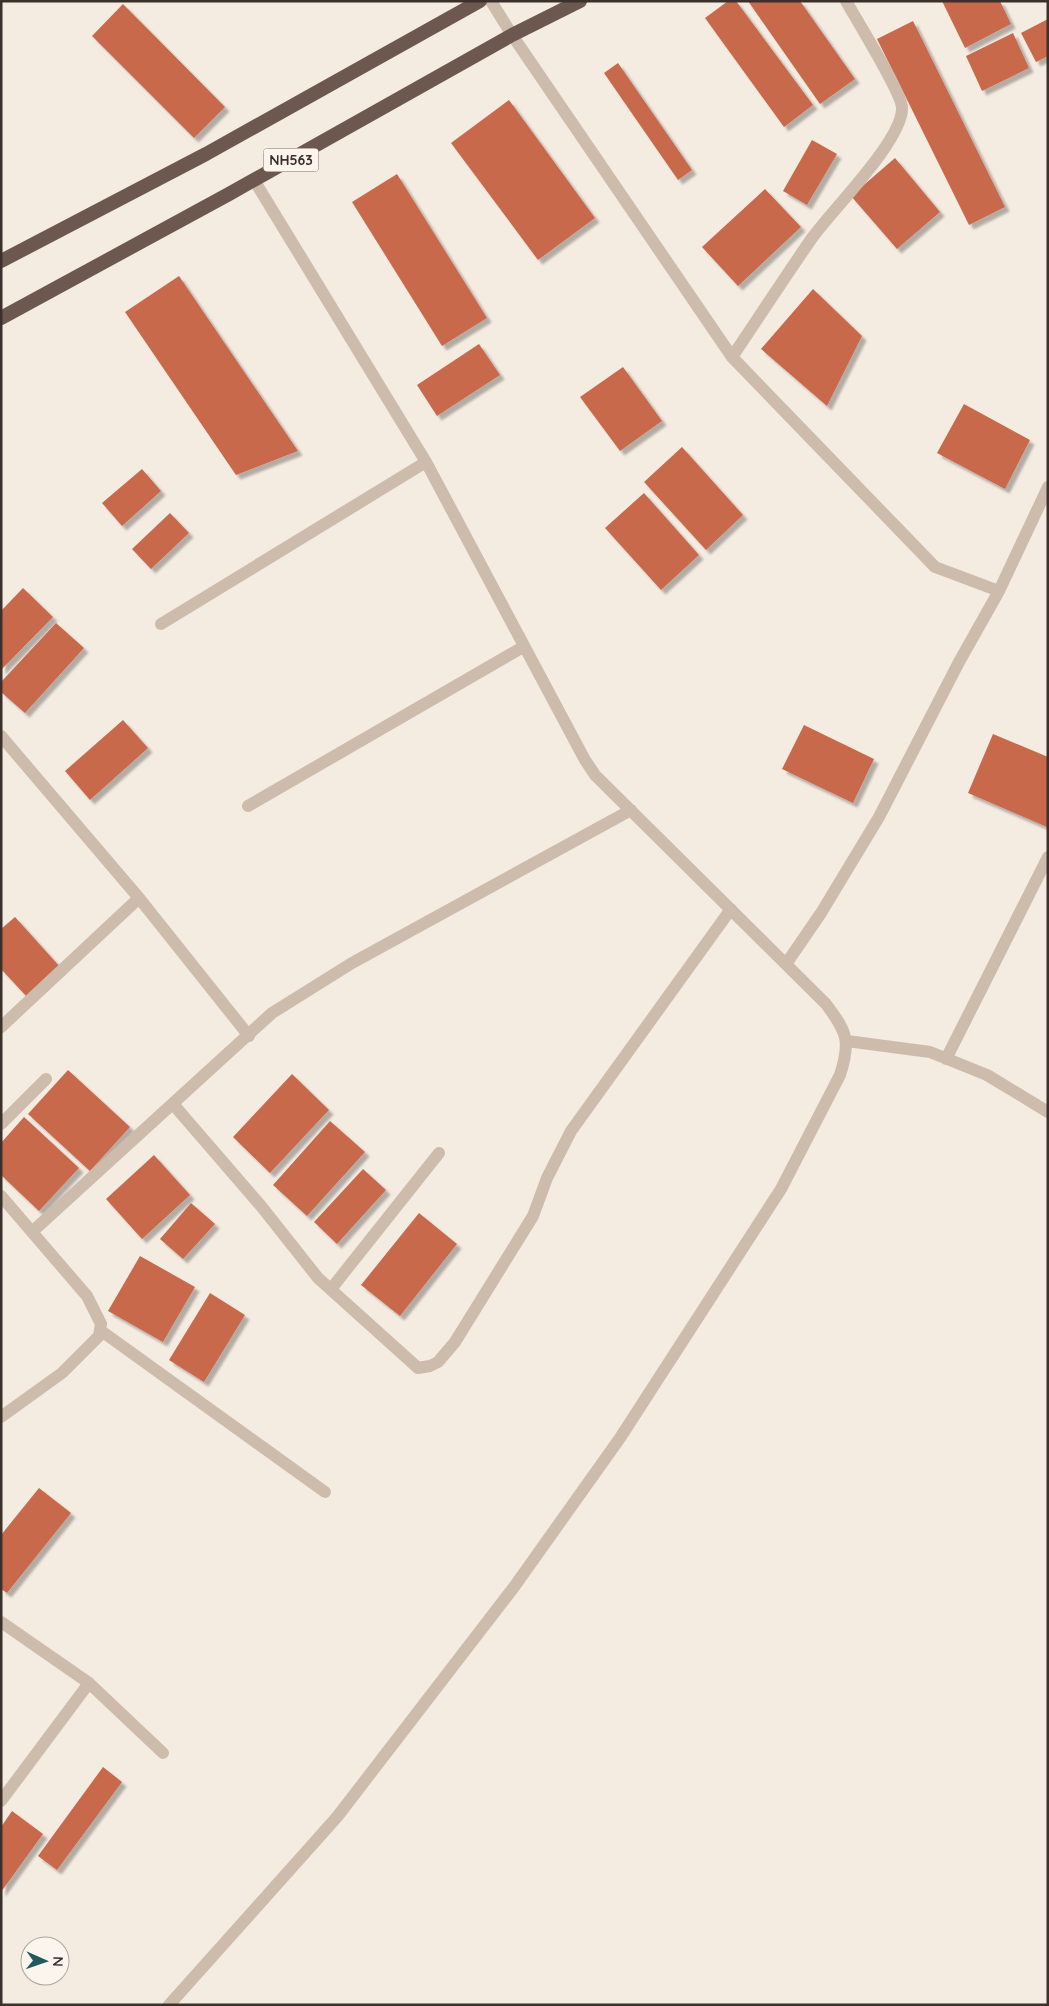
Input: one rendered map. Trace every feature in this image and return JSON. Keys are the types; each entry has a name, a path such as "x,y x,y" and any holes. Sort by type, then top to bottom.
{"highway":[{"path":"1,261 206,154 480,1"},
{"name":"NH563","path":"1,318 512,36 580,1"}],"street":[{"path":"491,1 512,36 732,357 935,567 999,591"},
{"path":"732,357 814,236 877,158 900,121 902,107 846,1"},
{"path":"169,2005 337,1817 514,1587 614,1446 780,1189 840,1075 846,1058 847,1041 843,1027 826,1004 596,774 585,760 523,647 426,462 254,180"},
{"path":"161,624 426,462"},
{"path":"786,964 821,913 879,817 999,591 1048,487"},
{"path":"248,806 523,647"},
{"path":"1,736 139,898 249,1036"},
{"path":"33,1231 272,1013 352,963 632,810"},
{"path":"946,1059 1048,857"},
{"path":"1,1027 139,898"},
{"path":"173,1104 261,1206 318,1278 418,1368 430,1366 438,1362 455,1342 533,1216 548,1178 571,1131 731,909"},
{"path":"847,1041 930,1052 987,1075 1048,1112"},
{"path":"1,1124 46,1079"},
{"path":"331,1289 440,1153"},
{"path":"1,1196 87,1296 101,1324 99,1336 62,1373 1,1417"},
{"path":"100,1330 325,1492"},
{"path":"1,1622 88,1683 163,1753"},
{"path":"1,1801 88,1683"}],"building":[{"path":"728,1 736,1 813,105 784,127 705,18"},
{"path":"748,1 800,1 855,79 820,104"},
{"path":"942,1 1000,1 1011,24 965,48"},
{"path":"123,4 225,107 194,138 92,36"},
{"path":"1048,19 1048,56 1036,62 1021,33"},
{"path":"913,21 1005,207 969,225 877,39"},
{"path":"1013,33 1029,68 982,91 966,56"},
{"path":"618,63 692,170 678,180 604,73"},
{"path":"509,100 595,218 538,260 451,143"},
{"path":"812,140 837,154 807,205 783,191"},
{"path":"895,158 940,212 897,249 851,196"},
{"path":"397,174 487,318 442,346 352,202"},
{"path":"765,189 801,227 738,286 702,247"},
{"path":"179,276 298,451 236,475 125,312"},
{"path":"813,289 862,336 827,406 761,349"},
{"path":"479,344 500,375 437,416 417,385"},
{"path":"623,367 662,421 620,451 580,397"},
{"path":"964,404 1030,440 1005,489 937,453"},
{"path":"682,447 743,515 706,550 644,482"},
{"path":"142,469 161,491 122,526 102,503"},
{"path":"644,493 699,555 661,590 605,528"},
{"path":"170,513 189,533 151,569 132,549"},
{"path":"23,588 53,617 1,670 1,611"},
{"path":"56,623 84,648 25,713 1,692 1,682"},
{"path":"123,720 148,748 90,800 65,771"},
{"path":"804,725 874,759 853,803 782,769"},
{"path":"993,734 1048,757 1047,827 968,793"},
{"path":"15,917 61,968 28,998 1,969 1,929"},
{"path":"68,1070 130,1127 90,1171 28,1114"},
{"path":"292,1074 329,1110 270,1173 233,1137"},
{"path":"24,1117 79,1168 39,1211 1,1175 1,1143"},
{"path":"330,1121 365,1152 307,1216 273,1185"},
{"path":"154,1155 190,1195 142,1239 106,1199"},
{"path":"363,1169 386,1190 337,1244 314,1222"},
{"path":"191,1203 215,1224 183,1259 160,1239"},
{"path":"419,1213 457,1244 400,1316 361,1285"},
{"path":"140,1256 195,1287 163,1342 108,1311"},
{"path":"210,1293 245,1315 204,1382 169,1360"},
{"path":"39,1488 71,1513 7,1593 1,1589 1,1535"},
{"path":"103,1767 122,1782 57,1870 38,1856"},
{"path":"12,1811 43,1834 1,1892 1,1827"}]}
